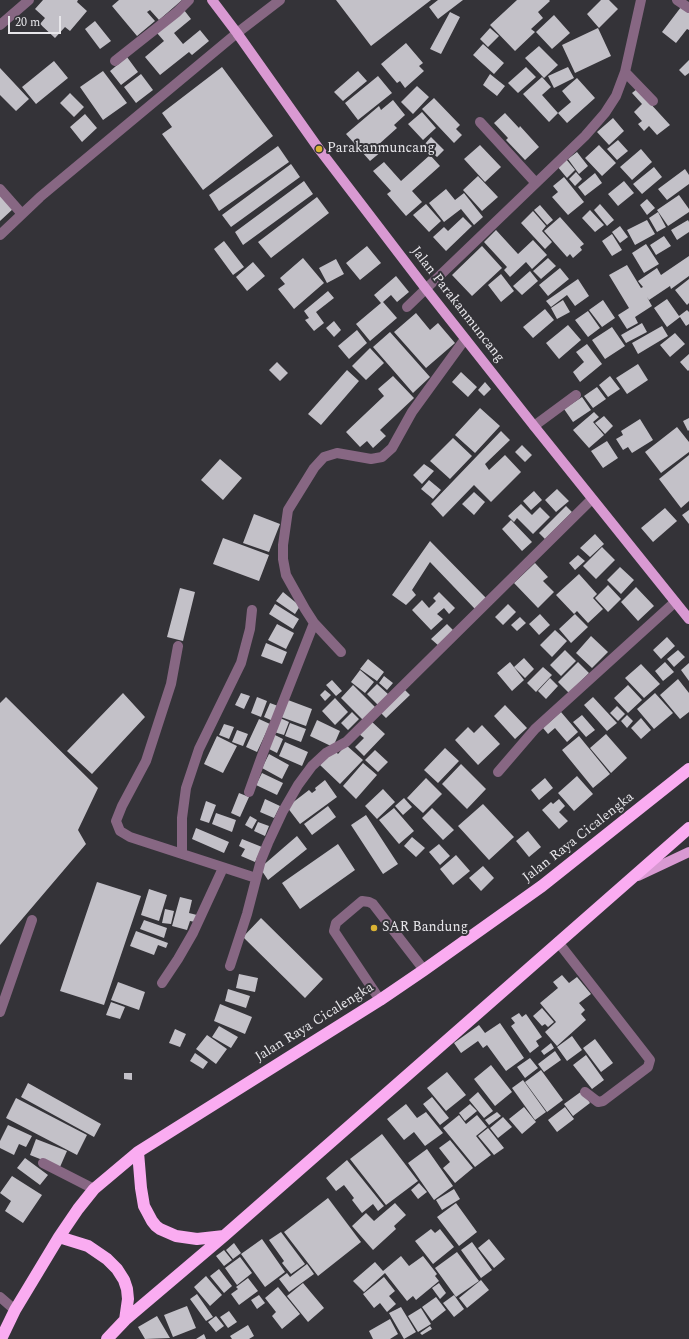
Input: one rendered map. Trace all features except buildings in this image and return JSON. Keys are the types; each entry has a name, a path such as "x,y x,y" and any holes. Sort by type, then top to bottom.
{"highway":[{"name":"Jalan Raya Cicalengka","path":"1,1339 15,1310 58,1237 78,1209 94,1189 138,1152 380,1000 424,970 542,886 689,770"},
{"path":"107,1339 125,1320 224,1236 689,828"},
{"path":"138,1152 144,1206 156,1226 176,1236 197,1239 224,1236"},
{"path":"58,1237 88,1246 107,1259 117,1269 124,1280 127,1289 128,1299 125,1320"}],"main road":[{"name":"Jalan Parakanmuncang","path":"212,0 319,149 426,289 689,619"},
{"path":"630,879 689,852"}],"street":[{"path":"0,25 29,0"},
{"path":"115,61 177,12 189,0"},
{"path":"0,235 40,197 237,33 280,0"},
{"path":"407,307 535,182 585,136 605,113 616,96 625,72 641,0"},
{"path":"677,0 689,8"},
{"path":"625,72 653,100"},
{"path":"480,122 535,182"},
{"path":"0,189 22,214"},
{"path":"341,652 314,622 286,575 283,559 283,545 288,510 314,468 324,457 336,453 371,459 382,457 392,448 412,412 465,339"},
{"path":"534,426 576,395"},
{"path":"230,966 247,914 261,860 283,811 298,785 312,766 326,753 346,742 592,499"},
{"path":"498,772 535,729 675,602"},
{"path":"182,854 182,818 186,788 199,749 241,663 250,629 252,610"},
{"path":"249,792 314,622"},
{"path":"178,646 171,684 146,761 122,806 116,821 120,831 130,837 256,878"},
{"path":"162,983 193,933 223,868"},
{"path":"380,1000 334,931 336,923 362,901 373,904 424,970"},
{"path":"0,1012 32,920"},
{"path":"558,942 650,1060 648,1067 603,1101 598,1102 585,1092"},
{"path":"43,1163 94,1189"},
{"path":"0,1297 15,1310"}],"place":[{"name":"Parakanmuncang","path":"319,149"},
{"name":"SAR Bandung","path":"374,928"}]}
